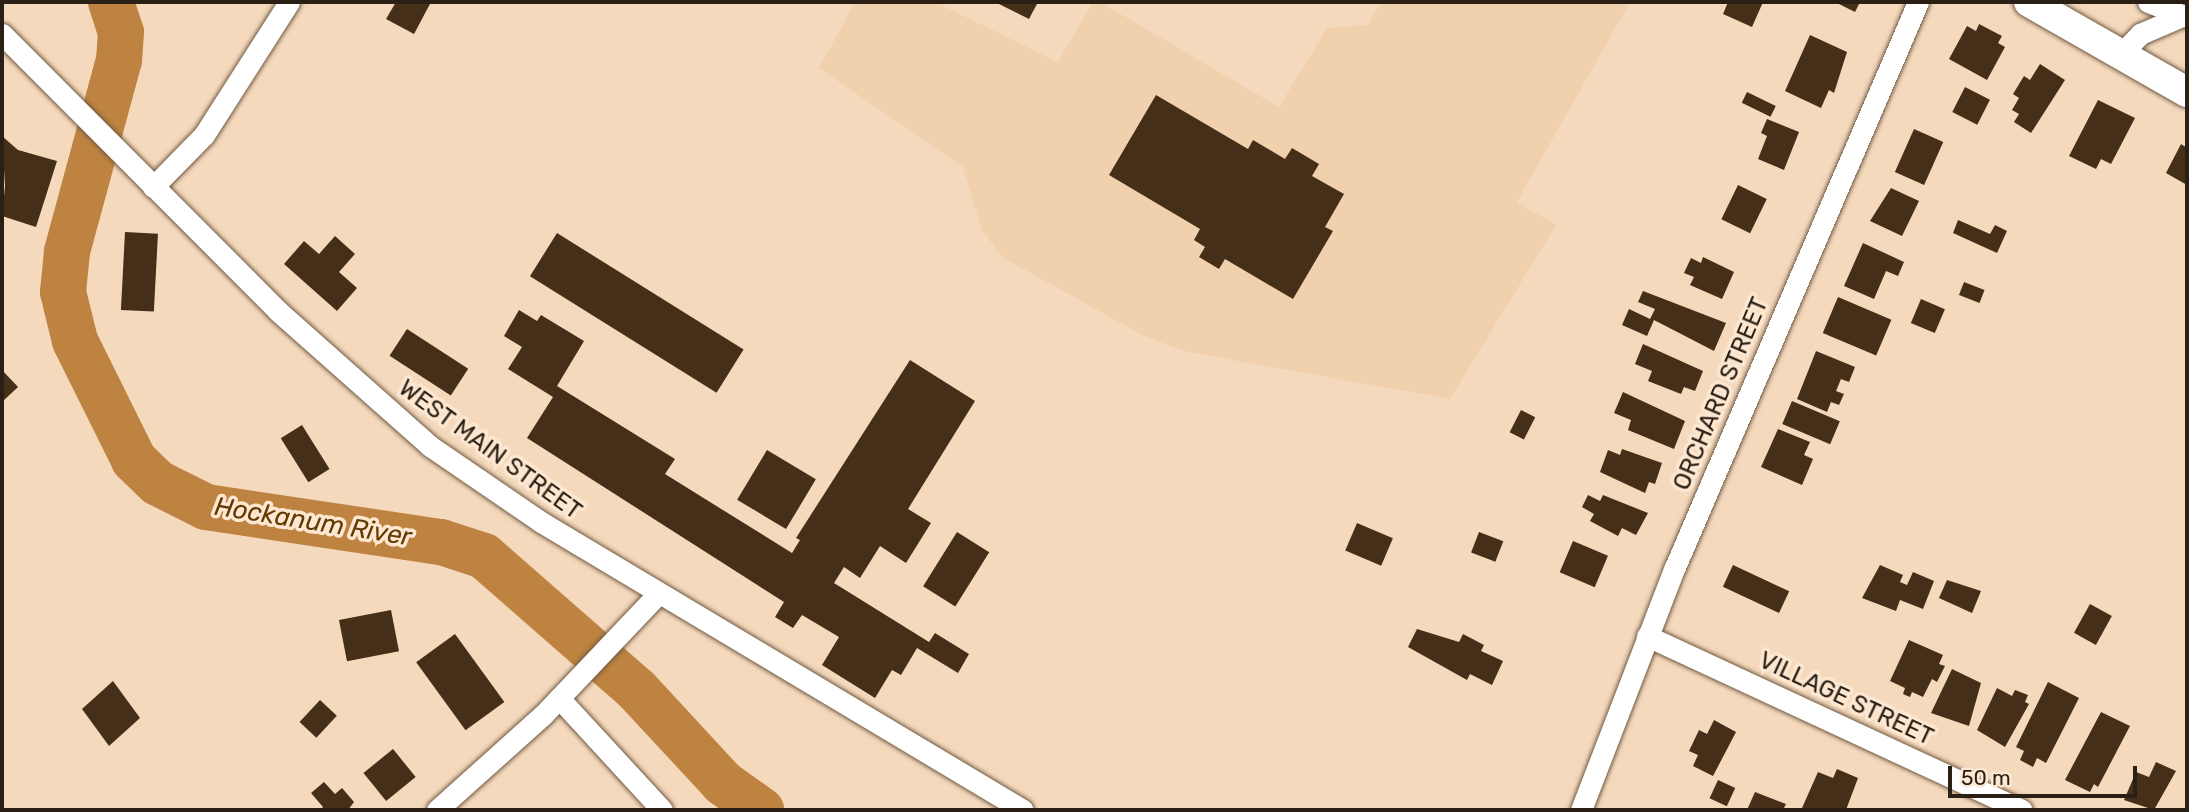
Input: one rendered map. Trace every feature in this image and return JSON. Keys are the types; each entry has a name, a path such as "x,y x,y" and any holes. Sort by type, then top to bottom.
{"main road":[{"path":"2039,4 2187,92"}],"street":[{"path":"153,187 204,135 289,2"},
{"name":"ORCHARD STREET","path":"1581,810 1647,636 1918,2"},
{"path":"2148,2 2184,16"},
{"path":"2121,54 2140,34 2184,16"},
{"name":"WEST MAIN STREET","path":"2,34 153,187 314,344 430,446 541,523 1023,810"},
{"path":"437,810 559,698 658,594"},
{"name":"VILLAGE STREET","path":"1647,636 2022,810"},
{"path":"559,698 662,810"}],"shaded area":[{"path":"855,2 935,2 1058,62 1093,2 1100,2 1279,107 1327,28 1368,25 1381,2 1630,2 1517,202 1556,225 1450,399 1188,352 1144,336 1002,257 982,230 963,167 819,68"}],"building":[{"path":"396,2 431,2 414,34 386,19"},
{"path":"995,2 1038,2 1029,19"},
{"path":"1728,2 1763,2 1752,27 1723,14"},
{"path":"1835,2 1860,2 1855,12"},
{"path":"1979,24 2002,36 1998,43 2005,47 1987,80 1949,59 1967,26 1976,31"},
{"path":"1810,35 1847,52 1834,93 1829,90 1821,108 1785,91"},
{"path":"2040,64 2065,80 2031,133 2014,122 2019,114 2012,110 2019,98 2013,94 2024,76 2030,80"},
{"path":"1965,87 1990,100 1977,125 1952,112"},
{"path":"1747,92 1776,106 1771,117 1742,103"},
{"path":"1156,95 1248,149 1253,140 1285,159 1292,148 1319,164 1312,176 1344,194 1325,227 1333,231 1293,299 1225,259 1219,269 1199,257 1205,247 1194,240 1200,229 1109,175"},
{"path":"2098,100 2135,118 2111,164 2101,159 2096,169 2069,156"},
{"path":"1767,119 1799,132 1784,170 1758,159 1767,136 1761,133"},
{"path":"1914,129 1943,142 1924,185 1895,172"},
{"path":"2,136 18,150 57,161 36,227 2,216 5,186"},
{"path":"2181,144 2187,148 2187,185 2166,173"},
{"path":"1738,185 1767,199 1750,233 1721,219"},
{"path":"1891,188 1919,201 1902,236 1870,221"},
{"path":"1958,220 1990,234 1995,225 2007,231 1997,253 1953,233"},
{"path":"125,232 158,234 154,312 121,310"},
{"path":"557,233 744,350 717,393 530,276"},
{"path":"335,236 355,254 339,272 357,288 337,311 284,264 304,241 319,254"},
{"path":"1863,243 1904,262 1898,276 1886,271 1874,299 1844,286"},
{"path":"1703,257 1734,272 1722,299 1690,285 1694,277 1684,273 1691,258 1701,263"},
{"path":"1964,282 1985,290 1980,303 1959,295"},
{"path":"1643,291 1726,323 1714,351 1654,320 1647,336 1622,325 1629,309 1650,319 1655,309 1638,302"},
{"path":"1838,297 1891,320 1876,356 1823,333"},
{"path":"1921,299 1945,309 1935,333 1911,323"},
{"path":"519,310 537,321 541,315 584,341 557,386 675,459 665,474 792,553 800,540 796,538 910,360 975,401 908,509 931,523 906,563 880,546 860,578 844,567 834,583 929,642 935,633 969,654 958,673 917,648 901,675 892,670 875,698 822,665 839,637 802,615 793,628 775,617 784,602 527,438 553,397 508,369 522,347 504,336"},
{"path":"407,329 468,369 451,396 390,356"},
{"path":"1643,344 1703,371 1695,391 1684,387 1681,394 1648,381 1652,371 1635,364"},
{"path":"1816,351 1855,367 1849,382 1841,379 1836,391 1844,394 1839,405 1831,402 1827,412 1797,399"},
{"path":"2,370 18,387 2,402"},
{"path":"1623,392 1685,421 1674,449 1628,430 1631,420 1614,413"},
{"path":"1792,401 1840,421 1830,444 1782,424"},
{"path":"1521,410 1535,417 1524,440 1510,432"},
{"path":"302,425 330,469 308,482 281,438"},
{"path":"1778,429 1810,442 1804,455 1813,459 1802,485 1761,467"},
{"path":"1622,449 1662,463 1655,484 1649,482 1645,493 1600,472 1608,450 1620,455"},
{"path":"767,450 816,479 786,529 737,500"},
{"path":"1588,495 1600,501 1603,495 1648,513 1636,535 1622,528 1618,536 1590,521 1594,514 1582,507"},
{"path":"1357,523 1393,538 1381,566 1345,551"},
{"path":"957,532 989,552 955,606 923,586"},
{"path":"1479,532 1503,541 1495,562 1471,553"},
{"path":"1573,541 1608,556 1595,587 1560,572"},
{"path":"1733,565 1789,591 1779,613 1723,587"},
{"path":"1880,565 1903,575 1900,582 1907,585 1913,572 1934,581 1923,609 1900,600 1896,611 1862,598"},
{"path":"1947,580 1981,591 1972,613 1939,598"},
{"path":"2090,604 2112,616 2096,645 2074,633"},
{"path":"391,610 399,651 347,661 339,620"},
{"path":"1417,629 1459,642 1463,634 1484,645 1481,651 1503,661 1492,685 1470,674 1467,680 1408,647"},
{"path":"455,634 504,702 466,730 416,662"},
{"path":"1909,640 1943,655 1939,664 1945,666 1937,682 1932,679 1923,697 1912,692 1910,697 1903,694 1905,688 1890,681"},
{"path":"1952,669 1981,683 1969,726 1931,713"},
{"path":"113,681 140,718 109,746 82,709"},
{"path":"2048,682 2079,698 2046,763 2037,758 2033,767 2020,760 2024,751 2016,747"},
{"path":"1997,688 2012,696 2015,690 2028,695 2025,702 2029,704 2005,747 1977,730"},
{"path":"320,700 337,716 316,738 300,722"},
{"path":"2101,712 2130,726 2098,787 2094,784 2090,792 2065,780"},
{"path":"1714,720 1736,732 1713,776 1693,766 1698,755 1689,751 1699,730 1707,734"},
{"path":"393,749 416,777 386,801 363,773"},
{"path":"2156,762 2176,771 2154,810 2124,800 2136,772 2149,777"},
{"path":"1837,769 1858,778 1846,810 1802,808 1818,772 1833,778"},
{"path":"1718,780 1735,788 1727,806 1710,798"},
{"path":"324,782 335,794 342,788 354,802 348,810 320,810 323,807 311,793"},
{"path":"1755,792 1786,804 1783,810 1747,810"}],"waterway":[{"name":"Hockanum River","path":"111,2 121,32 119,60 67,252 63,292 75,341 134,460 158,483 206,507 441,542 484,556 637,690 723,783 761,810"}]}
